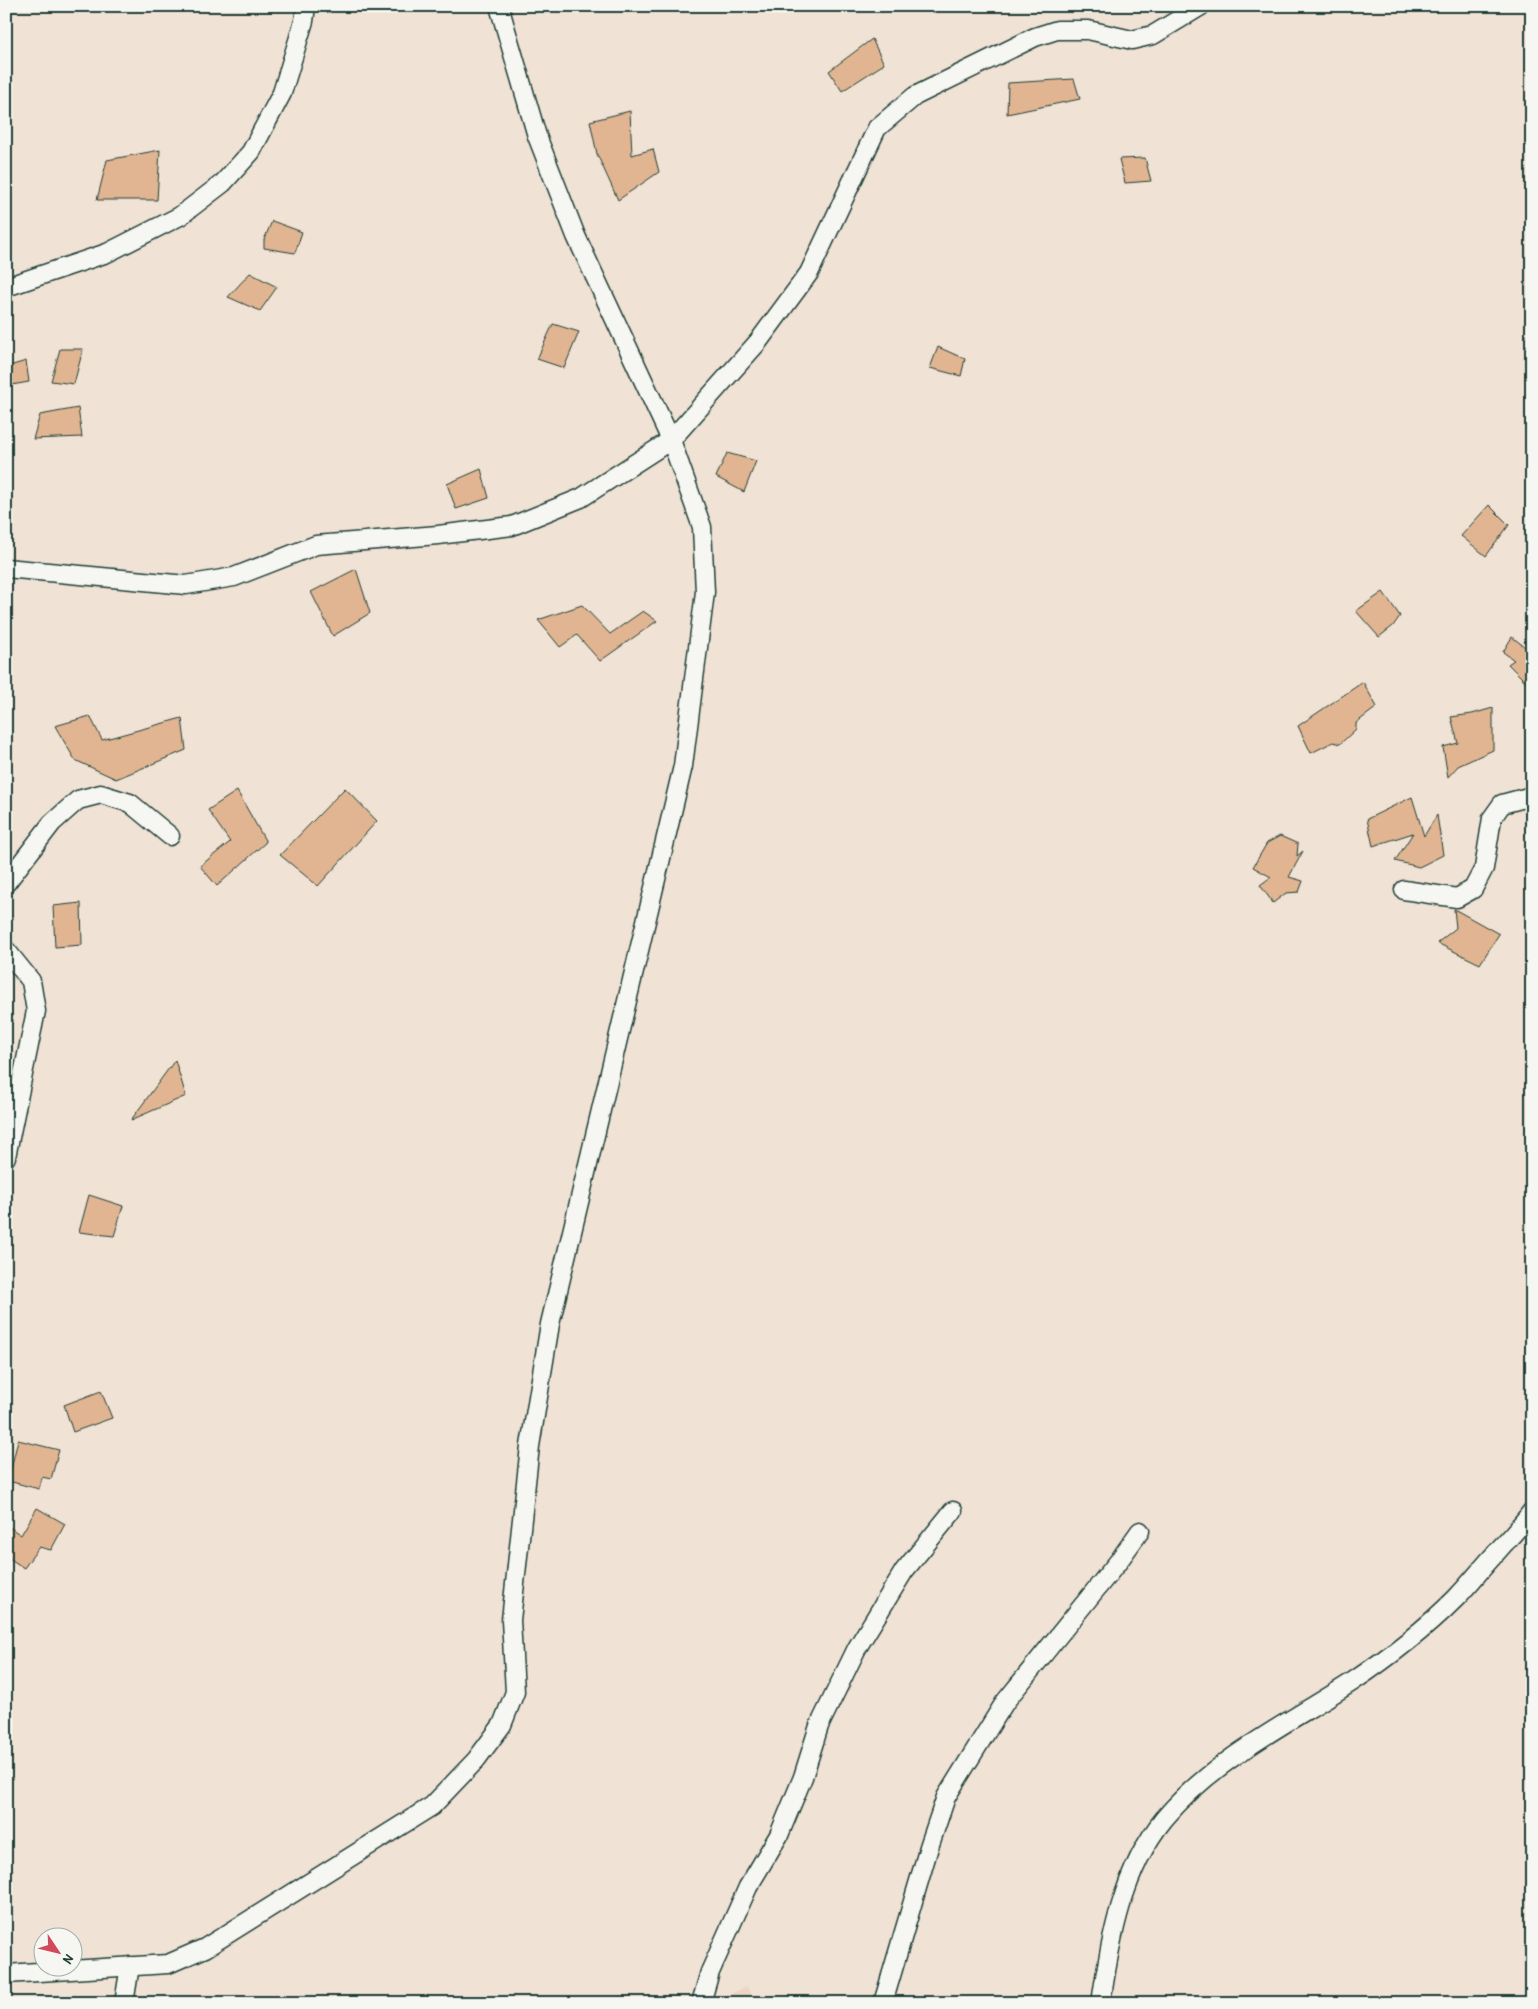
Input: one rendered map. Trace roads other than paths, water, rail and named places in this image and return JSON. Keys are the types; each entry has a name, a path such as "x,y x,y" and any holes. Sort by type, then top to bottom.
{"street":[{"path":"6,287 107,253 180,216 223,182 251,152 282,93 304,21 306,6"},
{"path":"6,1974 168,1964 205,1948 432,1806 476,1760 502,1725 515,1692 511,1620 530,1446 550,1324 683,766 705,592 702,527 671,440 576,236 537,136 499,6"},
{"path":"6,568 186,585 234,577 316,545 438,535 512,526 581,498 671,440 758,342 809,273 877,128 915,96 1035,37 1057,30 1088,30 1132,40 1153,35 1201,6"},
{"path":"6,883 52,823 78,800 101,794 130,803 170,836"},
{"path":"1404,890 1457,898 1473,889 1484,868 1492,818 1502,804 1532,796"},
{"path":"6,950 31,982 36,1011 6,1156"},
{"path":"701,2003 710,1972 748,1887 779,1835 803,1777 819,1726 857,1648 904,1571 953,1511"},
{"path":"1101,2003 1120,1907 1139,1858 1163,1820 1199,1783 1241,1751 1354,1681 1404,1644 1455,1599 1532,1511"},
{"path":"883,2003 929,1847 946,1797 1005,1702 1118,1562 1140,1531"},
{"path":"124,2003 130,1966"}]}
